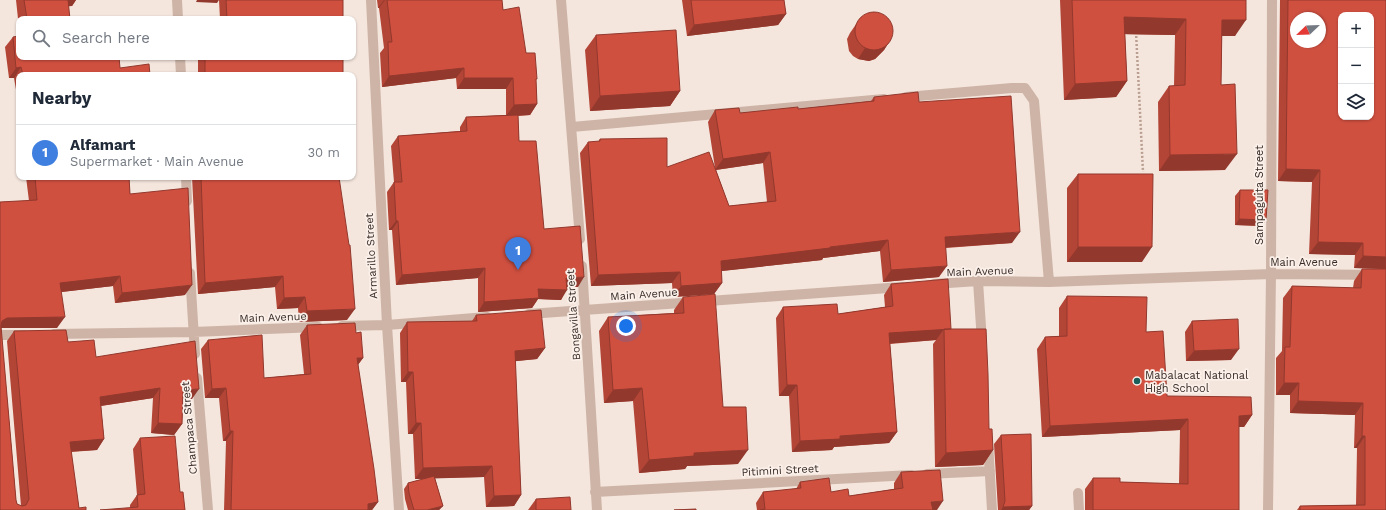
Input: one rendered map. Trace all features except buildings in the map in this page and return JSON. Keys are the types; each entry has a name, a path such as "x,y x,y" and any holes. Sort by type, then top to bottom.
{"street":[{"path":"177,0 178,16"},
{"name":"Armarillo Street","path":"371,0 386,325 399,510"},
{"name":"Bongavilla Street","path":"561,0 586,310 597,510"},
{"name":"Sampaguita Street","path":"1268,510 1272,0"},
{"path":"180,60 181,72"},
{"path":"572,127 1025,88 1034,101 1049,282"},
{"path":"186,180 187,208"},
{"name":"Champaca Street","path":"190,262 193,332 208,510"},
{"name":"Main Avenue","path":"522,315 978,281 1049,282 1271,274 1386,274"},
{"path":"978,281 982,352"},
{"name":"Main Avenue","path":"46,334 193,332 386,325 498,316"},
{"path":"0,338 31,334"},
{"path":"988,431 992,510"},
{"name":"Pitimini Street","path":"596,492 990,470"},
{"path":"1078,493 1079,510"}],"path":[{"path":"1136,31 1143,172"}],"place":[{"name":"Alfamart","path":"518,270"},
{"name":"Mabalacat National High School","path":"1137,381"}]}
